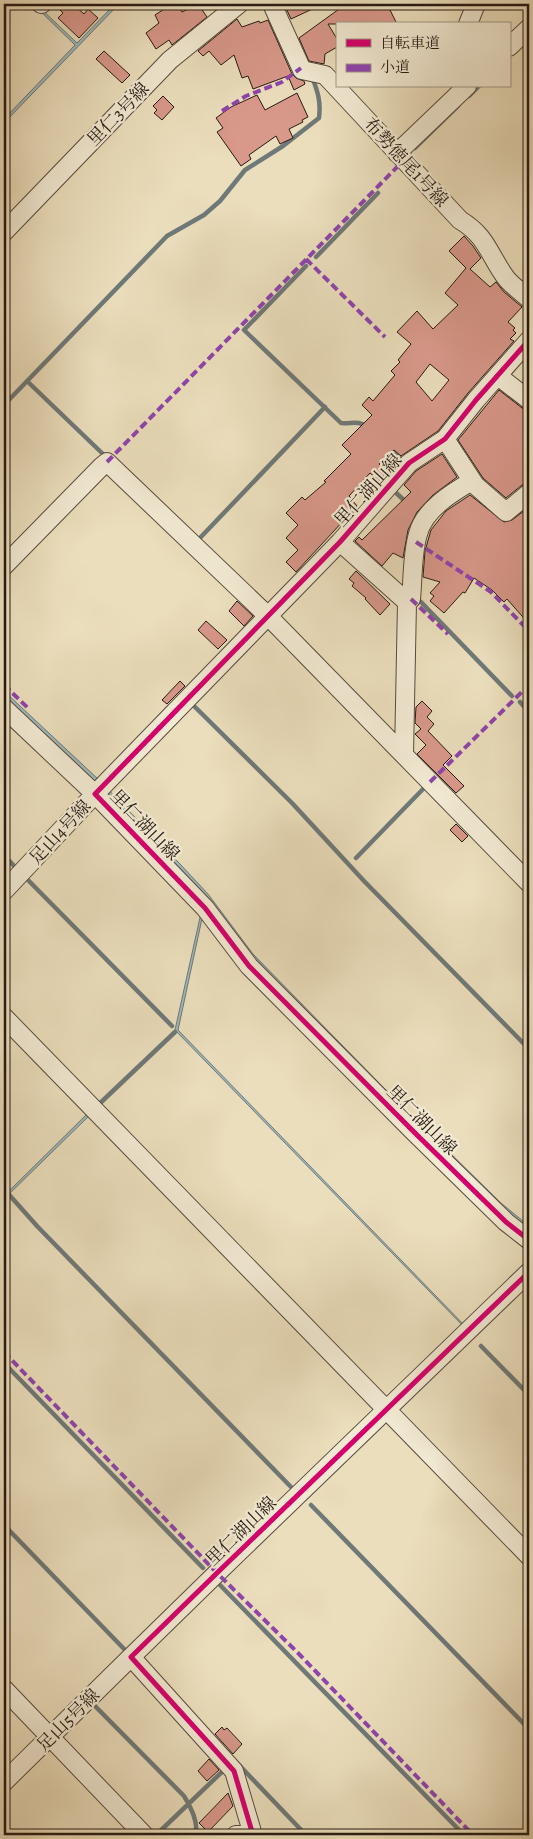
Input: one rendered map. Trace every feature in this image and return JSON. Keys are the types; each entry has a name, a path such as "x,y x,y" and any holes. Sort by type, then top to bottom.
{"street":[{"name":"里仁3号線","path":"4,232 170,60 239,4"},
{"name":"布勢徳尾1号線","path":"272,4 302,70 325,75 336,87"},
{"path":"469,22 476,4"},
{"path":"510,46 529,28"},
{"name":"布勢徳尾1号線","path":"337,88 460,220 470,226 481,237 491,250 506,278 529,299"},
{"path":"397,153 465,88"},
{"name":"里仁湖山線","path":"529,340 445,438 409,463 340,542 95,794 205,908 249,966 414,1134 506,1222 529,1240"},
{"path":"498,376 529,400"},
{"path":"445,438 472,481 506,512 529,493"},
{"path":"4,566 108,462 268,616 529,883"},
{"path":"404,755 408,602 411,599 416,542 428,514 442,501 472,481"},
{"path":"340,542 408,602"},
{"path":"4,708 95,794"},
{"name":"足山4号線","path":"4,891 95,794"},
{"path":"4,1017 529,1556"},
{"name":"里仁湖山線","path":"131,1658 216,1573 529,1272"},
{"path":"131,1658 234,1771 247,1835"},
{"name":"足山5号線","path":"4,1782 131,1658"},
{"path":"4,1689 144,1835"}],"water":[{"path":"33,4 36,4 77,43 115,4 119,4 4,123 4,119 75,45"},
{"path":"4,691 98,779 208,894 253,954 384,1088 501,1203 529,1226 529,1232 494,1203 249,956 176,865 107,793 4,697"},
{"path":"201,913 203,914 178,1030 465,1328 175,1030"},
{"path":"89,1112 91,1114 4,1199 4,1196"}],"building":[{"path":"66,4 73,4 84,14 88,9 98,18 79,38 58,18 63,13 60,10"},
{"path":"172,4 177,4 182,12 198,4 207,17 172,45 169,40 156,49 146,33 159,23 155,15"},
{"path":"290,4 323,4 291,19 285,6"},
{"path":"346,4 387,4 396,22 336,22 336,24 328,24 336,37 336,48 325,54 324,64 309,61 299,38"},
{"path":"237,19 242,27 268,20 292,74 304,81 305,84 294,90 288,76 253,89 248,76 242,78 234,55 221,65 209,51 203,56 198,51"},
{"path":"104,51 130,75 122,83 96,59"},
{"path":"297,93 308,117 302,120 303,122 289,129 293,138 280,144 276,136 249,155 251,159 241,166 217,132 223,128 216,118 231,107 257,95 265,110"},
{"path":"163,96 174,107 162,120 154,113 157,110 153,106"},
{"path":"464,236 481,258 470,269 490,287 496,282 504,292 522,307 508,322 515,328 513,330 516,333 510,339 514,341 468,393 438,431 401,456 394,450 379,464 386,473 379,481 370,473 349,496 357,506 296,572 286,562 298,550 286,538 298,525 286,513 302,497 305,500 326,482 324,481 351,454 342,445 372,415 362,405 369,397 373,401 395,375 391,371 400,362 398,360 411,344 397,332 417,311 433,329 458,305 445,293 466,268 449,251","holes":["430,364 449,380 432,401 416,382"]},
{"path":"499,390 522,408 529,410 529,483 522,485 506,498 483,478 458,440"},
{"path":"442,454 457,477 433,495 417,512 408,530 403,558 393,553 382,566 355,541 359,537 362,540 411,492 404,485 416,471"},
{"path":"470,495 504,522 512,520 529,507 529,572 525,576 529,581 529,624 507,599 504,602 492,590 474,578 465,593 463,592 444,613 430,601 434,596 430,593 440,582 423,577 425,551 431,530 446,511"},
{"path":"356,571 390,604 380,615 366,598 352,586 354,583 349,579"},
{"path":"237,601 253,616 244,626 229,611"},
{"path":"206,621 227,640 218,649 198,630"},
{"path":"180,681 185,686 167,704 162,700"},
{"path":"422,701 432,711 427,717 434,724 428,731 452,756 443,765 464,786 456,793 417,754 426,745 415,734 421,729 415,723 416,707"},
{"path":"456,824 468,836 462,842 450,830"},
{"path":"222,1727 224,1730 227,1728 242,1744 233,1754 215,1734"},
{"path":"209,1759 219,1770 207,1781 198,1771"},
{"path":"228,1793 233,1806 208,1832 199,1823"}],"waterway":[{"path":"4,405 167,236 204,215 220,201 245,170 283,146 319,118 320,107 312,77"},
{"path":"469,96 477,88"},
{"path":"415,148 458,106"},
{"path":"316,257 378,193"},
{"path":"306,266 244,330 341,423 358,423 367,427"},
{"path":"27,381 104,455"},
{"path":"199,539 325,407"},
{"path":"389,448 404,462"},
{"path":"393,490 407,503"},
{"path":"4,577 10,570"},
{"path":"421,602 512,696"},
{"path":"520,702 529,712"},
{"path":"192,704 292,803 364,881 529,1049"},
{"path":"356,858 424,788"},
{"path":"4,855 15,867"},
{"path":"27,879 172,1026"},
{"path":"96,1107 175,1032"},
{"path":"4,1189 37,1226 291,1487"},
{"path":"481,1346 529,1395"},
{"path":"4,1363 203,1568"},
{"path":"311,1505 529,1729"},
{"path":"4,1525 126,1651"},
{"path":"220,1585 464,1835"},
{"path":"95,1706 184,1796 193,1815 196,1835"},
{"path":"240,1766 306,1835"},
{"path":"156,1835 226,1768"}],"marked path":[{"path":"222,111 246,96 282,82 301,68"},
{"path":"107,462 404,160"},
{"path":"306,259 385,337"},
{"path":"524,498 529,504"},
{"path":"416,542 491,592 529,631"},
{"path":"411,599 448,634"},
{"path":"4,685 29,709"},
{"path":"430,782 529,685"},
{"path":"4,1352 473,1835"}],"cycle path":[{"path":"529,340 476,400 445,439 409,463 340,542 95,794 205,908 249,966 415,1133 506,1222 529,1240"},
{"path":"253,1835 234,1771 131,1657 529,1272"}]}
